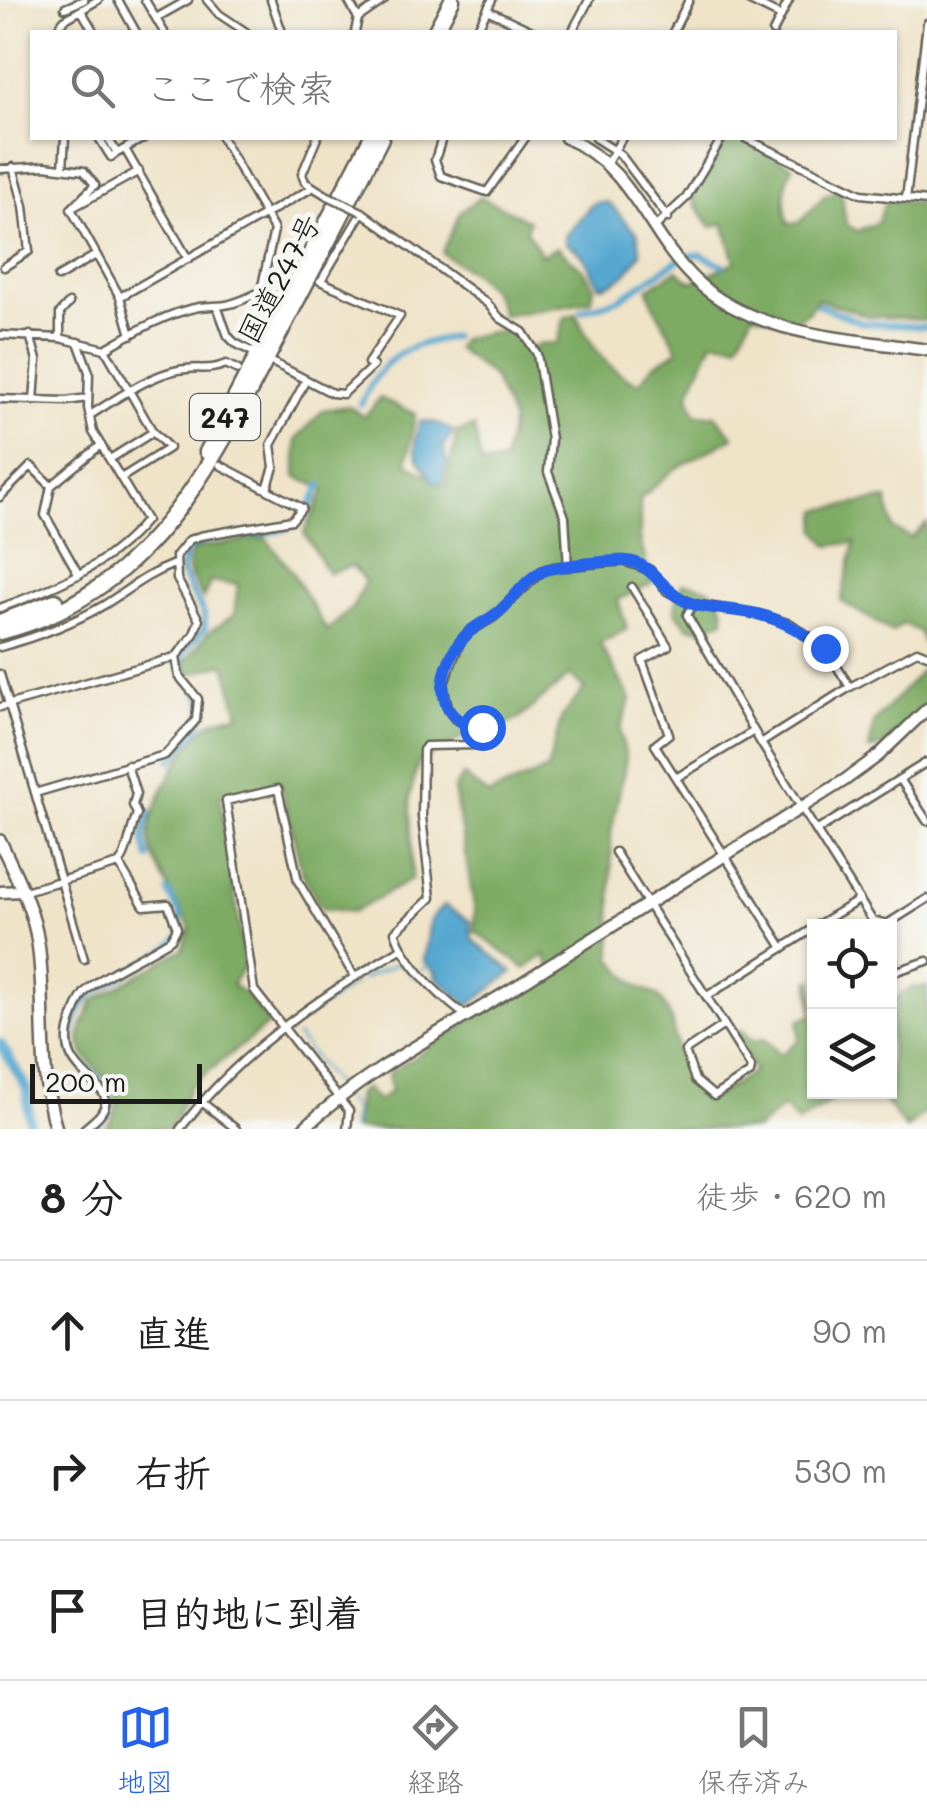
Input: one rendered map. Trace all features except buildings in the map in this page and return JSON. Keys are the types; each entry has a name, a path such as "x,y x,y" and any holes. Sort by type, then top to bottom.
{"highway":[{"path":"426,30 442,0"},
{"path":"435,30 452,0"},
{"name":"国道247号","path":"0,632 60,609 111,576 140,552 195,490 262,357 291,288 370,140"},
{"name":"国道247号","path":"0,622 60,599 86,584 154,528 198,470 262,357 314,280 380,140"}],"main road":[{"path":"0,841 24,891 38,940 42,1052 56,1129"}],"street":[{"path":"65,8 84,0"},
{"path":"56,30 64,20 98,0"},
{"path":"118,0 135,30"},
{"path":"145,0 163,30"},
{"path":"156,18 188,0"},
{"path":"207,0 219,14 243,30"},
{"path":"272,0 281,30"},
{"path":"348,0 358,18 356,30"},
{"path":"358,18 384,0"},
{"path":"477,30 492,0"},
{"path":"573,30 589,0"},
{"path":"674,30 688,0"},
{"path":"748,0 782,16"},
{"path":"775,30 789,0"},
{"path":"81,10 93,30"},
{"path":"486,10 530,30"},
{"path":"906,200 927,23"},
{"path":"64,168 65,140"},
{"path":"100,140 111,157 140,140"},
{"path":"110,140 138,172 188,259"},
{"path":"223,140 274,230 261,291"},
{"path":"317,140 302,174 312,188 362,212 523,332 537,354 551,439 548,472 565,518 568,567"},
{"path":"441,140 435,160 441,176 487,192 524,140"},
{"path":"569,140 607,164 626,183 678,259 717,298 751,317 786,328 927,350"},
{"path":"598,140 616,150 668,218"},
{"path":"607,164 621,140"},
{"path":"656,226 668,218 706,168 721,140"},
{"path":"749,140 861,194 927,202"},
{"path":"4,267 29,251 14,167"},
{"path":"0,169 84,170 95,184 71,209"},
{"path":"71,209 138,172"},
{"path":"120,297 312,188"},
{"path":"71,209 120,297 131,334"},
{"path":"216,306 228,336 242,347 332,393 351,390 373,366 368,363 400,316 314,280 362,212"},
{"path":"58,277 96,255"},
{"path":"0,335 60,338 105,349 131,334 199,307 234,304 261,291 291,288"},
{"path":"60,338 60,313 69,303"},
{"path":"30,335 37,360 34,401"},
{"path":"0,608 80,575 125,546 146,520 93,432 88,372 78,342"},
{"path":"92,414 128,391 186,368 207,371 226,364 242,347"},
{"path":"105,349 153,432 169,448 121,478"},
{"path":"226,364 238,370"},
{"path":"267,489 274,467 271,445 306,380"},
{"path":"0,398 66,402 88,398"},
{"path":"110,459 153,432"},
{"path":"80,575 45,515 51,486 101,445"},
{"path":"4,706 176,657 199,626 174,564 189,540 280,523 302,508 220,465"},
{"path":"0,497 31,466 51,486"},
{"path":"468,1017 422,976 401,949 396,932 430,898 422,817 423,750 426,746 475,746 486,741 487,732 482,727 462,724 449,711 443,686 460,642 469,632 494,617 536,575 554,566 631,561 650,570 671,594 692,604 757,614 791,624 825,648 850,687"},
{"path":"0,647 64,626 148,574 174,564"},
{"path":"632,587 668,646 642,660 669,734 655,744 783,948"},
{"path":"692,604 687,615 761,743 872,920 887,924 927,899"},
{"path":"761,743 850,687 917,651 927,655"},
{"path":"35,793 165,755 196,720 198,699 179,676 176,657"},
{"path":"0,674 4,706 35,793 84,959"},
{"path":"303,1129 338,1097 878,756 927,709"},
{"path":"676,778 754,731"},
{"path":"816,831 927,762"},
{"path":"0,892 24,891 124,860 136,814 136,794 127,765"},
{"path":"900,779 927,821"},
{"path":"346,1129 349,1111 254,990 226,801 278,789 298,881 354,976"},
{"path":"615,852 707,996 751,1068 750,1073 714,1096 696,1080 685,1051 724,1025"},
{"path":"84,1129 101,1114 105,1098 102,1090 69,1058 66,1047 82,995 171,939 177,928 168,904 144,906 119,864"},
{"path":"828,919 859,900"},
{"path":"707,996 807,932"},
{"path":"180,1129 282,1026 401,949"},
{"path":"897,971 927,960"},
{"path":"203,1102 236,1129"}],"green space":[{"path":"726,140 740,140 793,166 785,194 788,223 799,223 825,195 841,189 846,224 857,231 877,223 886,200 927,204 927,320 868,316 817,299 808,312 790,324 753,313 738,344 713,341 689,394 695,414 715,415 734,437 673,470 640,499 640,540 652,583 618,600 627,629 600,644 631,699 620,730 626,759 611,833 612,959 635,984 659,998 672,1024 680,1063 695,1088 709,1100 754,1071 734,1034 742,1030 752,1041 765,1039 781,1055 799,1040 799,1020 807,1017 807,1099 834,1099 798,1123 783,1107 757,1129 354,1129 358,1093 366,1088 378,1101 391,1091 388,1074 495,1005 553,974 545,954 526,969 474,931 475,911 454,789 463,775 488,795 547,770 562,717 584,689 570,675 519,719 495,730 475,730 418,763 410,796 412,879 353,912 321,908 302,872 281,785 220,796 245,964 232,985 251,999 269,1024 191,1085 170,1129 105,1129 115,1114 117,1101 83,1051 83,1025 93,1001 183,949 190,928 154,858 149,837 151,824 162,792 190,743 210,723 239,714 225,664 189,674 184,663 209,632 234,615 238,584 210,582 203,599 189,568 194,549 265,537 290,569 327,631 353,607 365,581 352,566 328,573 304,533 325,489 296,477 296,440 323,410 349,406 364,417 380,398 415,414 407,463 445,487 457,432 474,427 482,465 503,461 512,421 493,377 456,348 463,338 506,329 531,349 557,343 565,317 576,314 600,355 617,372 639,383 653,366 678,350 648,289 677,270 692,282 735,262 724,223 711,227 691,198"},
{"path":"481,197 529,221 526,230 542,255 557,247 585,272 594,287 591,301 502,316 488,286 442,253 460,212"},
{"path":"887,499 893,529 912,538 927,523 927,564 921,580 927,586 927,651 919,632 904,623 892,632 841,601 855,542 829,546 816,529 819,510"},
{"path":"683,583 713,592 722,603 724,620 702,629 688,627 675,611"},
{"path":"927,665 927,704 884,746 869,750 874,722"},
{"path":"927,986 927,1110 906,1129 883,1099 897,1099 897,997 911,988"}],"water":[{"path":"607,202 637,232 641,253 624,275 600,286 584,258 566,243 565,236 593,203"},
{"path":"420,421 437,423 454,432 443,446 447,464 442,482 434,483 416,455"},
{"path":"444,905 470,921 472,939 513,972 469,1006 424,961 430,920"}],"waterway":[{"path":"581,311 619,299 683,257 700,254 723,265"},
{"path":"818,305 863,323 927,327"},
{"path":"361,404 377,375 396,356 421,344 453,337"},
{"path":"171,761 198,728 204,707 181,661 186,649 205,628 204,614 181,572 186,551 212,540 291,527 310,508 321,485"},
{"path":"149,858 144,835 150,812"},
{"path":"92,1129 104,1119 110,1100 101,1082 74,1057 75,1023 92,994 167,949 181,936 180,915 168,892"},
{"path":"362,979 400,962 413,977 416,975"},
{"path":"422,970 428,965"},
{"path":"291,1029 355,983"},
{"path":"297,1036 339,1089"},
{"path":"0,1043 27,1089 30,1129"},
{"path":"346,1099 354,1109 352,1129"}],"route":[{"path":"482,727 462,724 449,711 443,686 446,672 469,632 494,617 536,575 554,566 631,561 650,570 671,594 692,604 757,614 791,624 825,648"}]}
